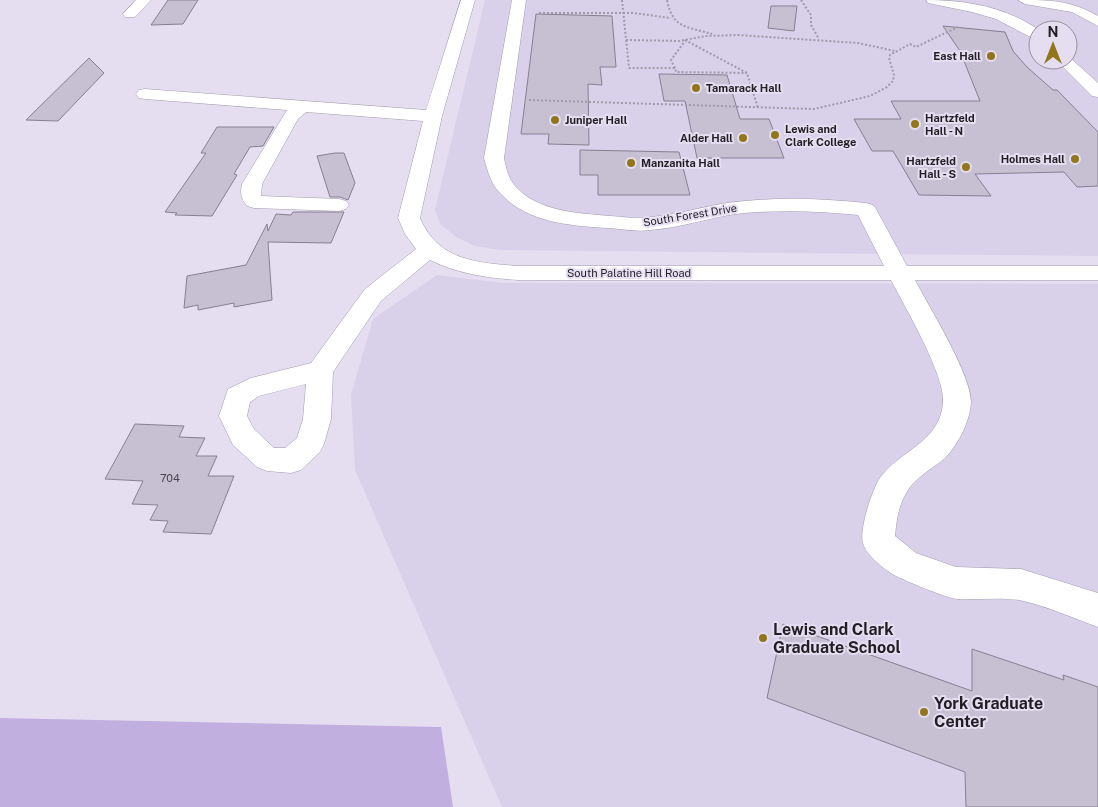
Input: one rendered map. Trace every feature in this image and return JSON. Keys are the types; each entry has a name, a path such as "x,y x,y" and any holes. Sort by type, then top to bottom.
{"street":[{"path":"130,14 144,0"},
{"name":"South Palatine Hill Road","path":"468,0 433,116 409,218 412,228 420,241 433,254 476,268 504,272 1098,274"},
{"path":"1025,0 1064,5 1077,9 1098,22"},
{"path":"936,1 992,14 1028,30"},
{"name":"South Forest Drive","path":"518,6 494,158 498,178 522,202 554,216 586,221 650,224 703,212 762,205 802,204 866,210 899,273"},
{"path":"1075,70 1098,92"},
{"path":"145,94 433,116"},
{"path":"302,106 291,116 272,147 252,184 250,194 254,202 339,205"},
{"path":"320,371 373,295 429,250"},
{"path":"899,273 950,371 956,402 951,427 936,448 907,470 891,487 881,517 878,542 905,564 956,583 1006,583 1021,585 1098,610"}],"path":[{"path":"622,0 629,68 674,68"},
{"path":"666,0 671,18 678,24 686,28 720,35"},
{"path":"801,0 811,15 811,25 819,40"},
{"path":"518,6 671,18"},
{"path":"626,40 685,40 706,36 738,34 784,39 858,43 896,51"},
{"path":"528,100 814,109 870,96 887,87 893,81 894,75 889,58 890,55 910,44 916,47 933,38"},
{"path":"685,40 671,60 676,72 747,73"},
{"path":"685,40 747,73 758,108"}],"shaded area":[{"name":"Lewis and Clark College","path":"485,0 1098,0 1098,256 500,250 475,246 456,237 440,224 435,210"},
{"name":"Lewis and Clark Graduate School","path":"437,275 504,283 1098,284 1098,807 502,807 355,470 351,395 373,319"},
{"path":"0,718 441,727 453,807 0,807"}],"building":[{"path":"168,0 198,0 183,24 151,25"},
{"path":"771,6 797,6 794,31 768,28"},
{"path":"536,14 612,16 616,67 600,67 602,85 588,84 589,145 548,144 549,134 521,134"},
{"path":"943,26 1005,32 1013,51 1028,70 1053,90 1057,90 1098,132 1098,186 1077,187 1064,172 975,174 991,196 919,195 893,151 872,151 854,119 901,119 891,101 980,101 960,51"},
{"path":"89,58 104,73 58,121 26,120"},
{"path":"659,74 727,75 740,119 769,119 784,158 697,158 685,101 664,101"},
{"path":"217,127 274,127 263,146 250,147 234,174 237,175 212,216 175,215 177,213 165,212 206,153 201,153"},
{"name":"Manzanita Hall","path":"580,150 679,152 690,195 598,195 598,175 580,175"},
{"path":"344,153 355,183 348,200 340,197 330,197 317,156"},
{"path":"293,212 344,212 331,243 268,242 272,300 234,307 234,303 198,310 198,305 184,308 187,276 246,265 267,224 268,231 276,214 291,215"},
{"path":"135,424 184,426 179,437 205,438 196,456 217,456 208,476 234,476 211,534 163,532 168,521 150,520 158,505 132,504 143,481 105,479"},
{"name":"York Graduate Center","path":"783,624 972,691 972,649 1064,680 1063,675 1098,687 1098,807 966,807 965,772 767,698"}],"place":[{"name":"East Hall","path":"991,56"},
{"name":"Tamarack Hall","path":"696,88"},
{"name":"Juniper Hall","path":"555,120"},
{"name":"Hartzfeld Hall - N","path":"915,124"},
{"name":"Lewis and Clark College","path":"775,135"},
{"name":"Alder Hall","path":"743,138"},
{"name":"Holmes Hall","path":"1075,159"},
{"name":"Manzanita Hall","path":"631,163"},
{"name":"Hartzfeld Hall - S","path":"966,167"},
{"name":"Lewis and Clark Graduate School","path":"763,638"},
{"name":"York Graduate Center","path":"924,712"}]}
